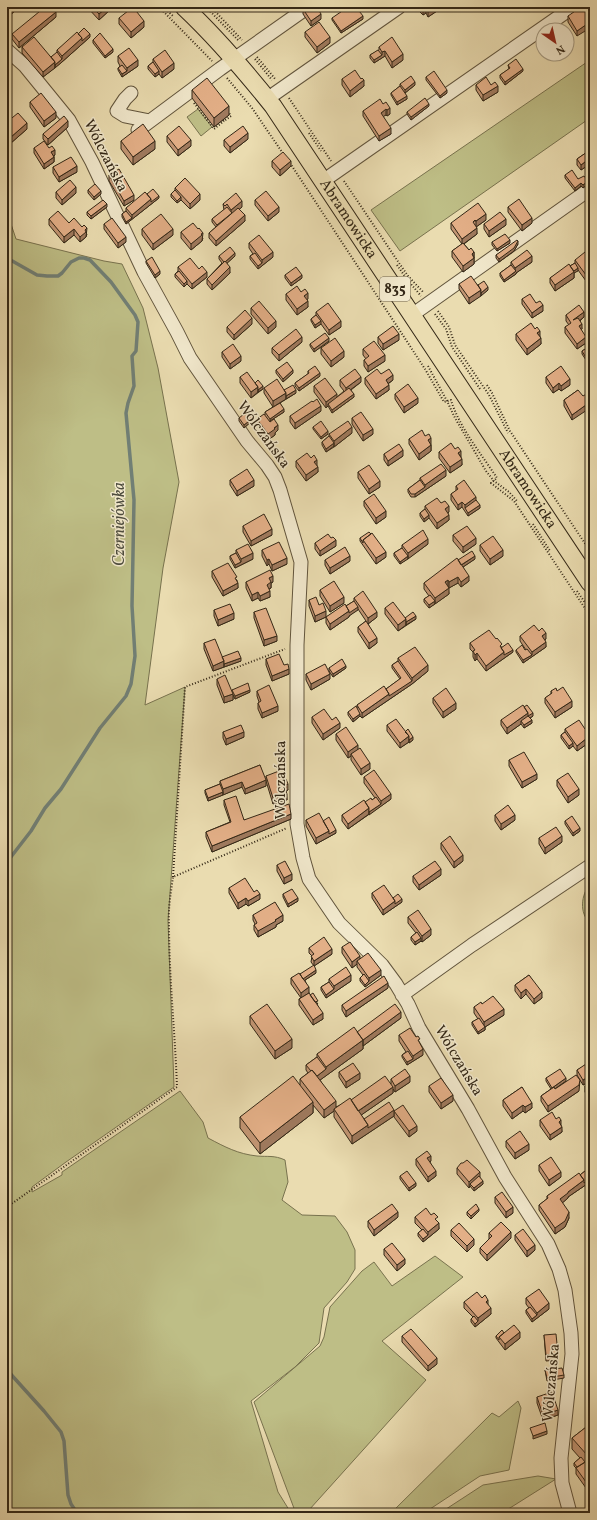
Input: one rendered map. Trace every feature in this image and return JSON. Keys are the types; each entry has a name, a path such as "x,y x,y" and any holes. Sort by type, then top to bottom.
{"main road":[{"name":"Abramowicka","path":"184,7 225,65 267,99 590,583"}],"street":[{"path":"138,130 225,65 308,7"},
{"path":"267,99 399,7"},
{"path":"323,181 574,7"},
{"name":"Wólczańska","path":"7,50 25,66 69,120 92,162 144,272 190,358 275,477 285,503 301,562 297,644 297,824 303,858 309,879 315,889 339,922 382,965 402,995 419,1028 468,1109 505,1178 548,1244 560,1269 572,1333 572,1354 561,1458 562,1483 570,1513"},
{"path":"131,93 117,111 125,116 150,121"},
{"path":"412,315 590,189"},
{"path":"402,995 472,945 590,866"}],"path":[{"path":"159,7 225,65 425,369 444,402 451,400 453,408 497,478 491,483 514,501 590,616"},
{"path":"163,7 225,65 286,152"},
{"path":"211,7 249,48 282,88 408,276 431,301 436,304 430,309 446,329 452,347 480,389"},
{"path":"205,117 214,128 231,116 226,110"},
{"path":"290,157 330,217"},
{"path":"383,299 408,336"},
{"path":"424,361 447,401 450,410 486,471 494,481 516,499 590,610"},
{"path":"487,385 510,430 590,551"},
{"path":"7,1207 177,1087 168,921 173,877 186,687 297,644"},
{"path":"173,877 297,824"}],"green space":[{"path":"590,60 590,118 400,251 371,210"},
{"path":"198,109 212,127 201,136 187,117"},
{"path":"7,212 16,239 104,261 122,264 143,308 158,368 179,482 163,568 145,705 185,687 168,921 174,1087 32,1187 32,1192 62,1175 62,1172 180,1091 203,1122 208,1138 244,1154 281,1158 285,1160 288,1182 282,1200 302,1215 335,1216 347,1232 355,1250 355,1269 347,1282 324,1308 319,1343 295,1367 251,1401 278,1492 291,1513 7,1513"},
{"path":"590,884 590,923 586,919 582,904 587,888"},
{"path":"435,1256 463,1277 382,1341 426,1380 309,1510 295,1511 254,1402 320,1346 324,1337 330,1307 362,1271 374,1262 392,1286"},
{"path":"518,1401 521,1408 509,1470 480,1476 424,1513 391,1513 492,1413 499,1417"},
{"path":"538,1476 556,1479 502,1513 440,1513 483,1485"}],"building":[{"path":"45,7 52,7 56,12 19,42 12,34"},
{"path":"92,7 107,7 99,14"},
{"path":"133,7 144,21 131,32 119,18"},
{"path":"305,7 317,7 321,14 311,21 303,9"},
{"path":"348,7 356,7 363,16 341,31 332,18"},
{"path":"420,7 434,7 428,11 426,8 423,10"},
{"path":"582,7 590,18 590,22 577,31 575,28 575,22 572,22 568,16"},
{"path":"319,22 330,37 317,47 305,32"},
{"path":"84,28 90,34 82,41 82,38 78,34"},
{"path":"77,32 82,38 62,56 57,50"},
{"path":"100,33 113,49 105,56 93,40"},
{"path":"34,37 55,62 43,72 22,47"},
{"path":"392,37 403,54 392,62 385,51 382,52 379,47"},
{"path":"129,48 138,60 127,68 118,56"},
{"path":"165,50 174,63 162,72 153,59"},
{"path":"378,50 382,55 374,60 370,55"},
{"path":"57,52 62,59 55,65 55,62 51,57"},
{"path":"516,59 523,69 505,82 500,75 510,68 508,65"},
{"path":"153,62 159,71 155,74 148,66"},
{"path":"122,65 127,71 122,74 118,68"},
{"path":"355,70 361,79 362,78 364,80 350,91 342,79"},
{"path":"434,71 447,90 440,96 426,77"},
{"path":"411,76 415,82 405,90 400,84"},
{"path":"486,77 491,85 495,82 498,86 483,95 476,85"},
{"path":"207,78 229,106 214,118 192,90"},
{"path":"400,86 407,96 397,102 391,93"},
{"path":"41,93 56,112 44,121 30,102"},
{"path":"425,98 429,104 411,117 407,112"},
{"path":"380,99 383,104 386,102 390,108 381,113 391,128 379,136 363,111"},
{"path":"18,113 27,123 11,137 7,133 7,122"},
{"path":"64,116 68,121 48,139 43,134"},
{"path":"143,124 155,141 133,157 121,141"},
{"path":"179,126 191,140 178,150 167,136"},
{"path":"243,126 248,133 230,147 224,140"},
{"path":"44,141 49,148 52,146 55,150 51,152 54,157 44,164 34,148"},
{"path":"590,150 590,158 581,165 577,159"},
{"path":"283,152 291,161 280,170 272,161"},
{"path":"71,157 77,166 59,177 53,167"},
{"path":"119,169 134,195 124,201 109,175"},
{"path":"572,170 578,179 584,176 588,181 583,185 581,183 575,188 565,175"},
{"path":"185,178 200,194 190,204 175,188"},
{"path":"70,180 76,187 62,200 56,192"},
{"path":"95,184 101,191 94,197 88,190"},
{"path":"153,189 159,196 151,202 151,199 147,194"},
{"path":"175,190 181,197 177,201 171,194"},
{"path":"266,191 279,207 268,216 255,200"},
{"path":"145,192 151,199 132,215 126,208"},
{"path":"236,193 242,201 231,210 227,204 225,206 223,204"},
{"path":"519,199 532,218 522,225 508,207"},
{"path":"103,200 107,204 91,216 87,212"},
{"path":"478,203 486,214 473,222 477,228 462,239 451,223"},
{"path":"227,207 232,213 217,225 212,219"},
{"path":"238,208 245,215 216,241 209,233"},
{"path":"58,211 69,223 74,218 82,227 84,225 87,228 85,230 86,232 80,237 74,229 64,237 49,219"},
{"path":"126,211 132,218 126,222 122,214"},
{"path":"500,212 506,219 489,231 484,224"},
{"path":"161,214 173,229 153,244 142,229"},
{"path":"112,218 126,237 118,243 104,224"},
{"path":"193,223 203,233 191,244 181,232"},
{"path":"505,234 510,240 497,249 492,242"},
{"path":"259,235 273,252 262,260 249,243"},
{"path":"517,240 518,241 514,248 499,259 496,255"},
{"path":"463,243 469,250 471,248 474,252 472,254 474,258 463,266 452,251"},
{"path":"230,247 235,253 224,262 219,256"},
{"path":"527,250 532,256 515,268 511,262"},
{"path":"585,252 590,259 590,272 586,275 575,260"},
{"path":"255,253 262,263 258,266 250,256"},
{"path":"152,257 160,271 155,275 146,261"},
{"path":"190,258 199,269 202,266 207,272 192,284 178,267"},
{"path":"225,261 230,267 212,285 207,279"},
{"path":"575,263 578,268 574,271 570,266"},
{"path":"569,264 574,272 555,285 550,278"},
{"path":"511,265 516,271 504,280 500,273"},
{"path":"296,267 302,275 291,283 285,275"},
{"path":"179,271 187,281 184,284 175,274"},
{"path":"471,276 481,290 469,298 459,284"},
{"path":"484,281 488,287 481,293 478,285"},
{"path":"297,286 301,292 305,289 308,293 304,296 308,301 297,309 286,294"},
{"path":"530,294 536,303 540,301 543,305 532,313 522,299"},
{"path":"259,301 276,321 268,328 251,308"},
{"path":"328,303 341,321 329,330 316,312"},
{"path":"579,305 584,312 573,320 578,318 582,324 579,326 586,337 577,344 565,327 571,323 566,315"},
{"path":"245,310 252,318 234,335 227,327"},
{"path":"316,315 321,321 315,325 311,319"},
{"path":"531,323 535,329 537,327 540,331 537,333 541,338 527,349 516,334"},
{"path":"393,326 399,334 383,344 378,337"},
{"path":"296,329 302,337 279,355 272,348"},
{"path":"325,333 329,338 314,349 310,344"},
{"path":"335,338 344,351 331,361 321,348"},
{"path":"374,341 385,355 368,366 364,360 369,356 363,349"},
{"path":"233,344 241,356 230,364 222,352"},
{"path":"590,346 590,359 588,361 582,351"},
{"path":"287,362 293,370 283,379 276,370"},
{"path":"315,366 320,373 299,388 295,383 309,373 308,371"},
{"path":"561,366 570,379 561,386 559,383 553,388 546,377"},
{"path":"355,369 361,377 346,388 340,380"},
{"path":"377,369 381,374 389,369 393,375 386,380 389,385 376,394 365,378"},
{"path":"247,372 258,387 251,392 240,377"},
{"path":"325,378 337,394 326,402 314,386"},
{"path":"277,379 286,393 273,401 264,388"},
{"path":"258,380 263,386 258,390 255,383"},
{"path":"408,384 418,398 404,407 395,394"},
{"path":"293,385 296,390 286,396 284,390"},
{"path":"349,388 354,394 332,410 328,404"},
{"path":"578,390 583,396 588,393 590,396 590,402 572,415 564,400"},
{"path":"317,399 321,406 295,423 290,416"},
{"path":"280,403 284,409 270,419 265,412"},
{"path":"249,410 254,417 244,425 239,418"},
{"path":"361,412 373,429 363,435 352,418"},
{"path":"264,414 270,422 274,419 278,425 268,434 257,419"},
{"path":"321,421 328,431 321,437 313,427"},
{"path":"348,421 352,427 334,441 329,434"},
{"path":"422,430 425,436 429,434 431,438 428,440 431,445 419,454 409,439"},
{"path":"329,436 334,443 326,449 322,442"},
{"path":"451,443 455,449 458,447 461,451 458,453 462,459 450,467 439,452"},
{"path":"399,444 403,450 388,461 384,454"},
{"path":"307,453 311,458 314,455 317,460 314,462 318,467 306,475 296,461"},
{"path":"441,464 446,470 425,485 420,478"},
{"path":"369,465 380,481 369,489 358,472"},
{"path":"247,469 254,480 237,491 230,480"},
{"path":"420,480 425,487 415,494 411,494 408,489"},
{"path":"464,480 476,497 465,505 462,502 458,505 451,494 458,489 456,486"},
{"path":"374,494 386,511 376,518 364,501"},
{"path":"437,498 441,503 445,501 449,506 445,509 449,515 437,523 425,506"},
{"path":"476,500 480,505 468,513 465,508"},
{"path":"425,509 429,515 424,519 420,513"},
{"path":"264,514 272,529 251,541 243,526"},
{"path":"467,526 476,538 463,547 453,535"},
{"path":"423,530 428,539 408,553 402,545"},
{"path":"369,532 371,534 363,540 363,543 360,538"},
{"path":"372,533 386,552 376,558 363,540"},
{"path":"328,534 331,538 333,537 336,540 320,551 315,543"},
{"path":"493,536 503,550 490,559 480,545"},
{"path":"279,542 287,558 272,565 269,559 267,560 262,550"},
{"path":"248,544 253,553 241,559 236,550"},
{"path":"345,547 350,556 330,568 325,560"},
{"path":"402,548 408,556 400,562 394,553"},
{"path":"472,551 475,556 461,565 458,560"},
{"path":"236,553 241,562 235,565 230,556"},
{"path":"457,558 469,576 461,582 458,577 449,582 448,580 445,582 449,588 435,598 424,583"},
{"path":"228,563 237,577 235,578 238,583 223,591 212,571"},
{"path":"270,570 273,576 269,578 271,582 267,585 270,591 260,596 258,592 252,595 246,582"},
{"path":"334,581 344,597 330,606 320,590"},
{"path":"363,591 377,612 368,618 354,598"},
{"path":"430,595 435,601 429,605 424,599"},
{"path":"316,597 319,605 323,603 326,611 315,616 309,600"},
{"path":"354,601 358,607 349,613 346,606"},
{"path":"393,602 406,619 398,625 385,608"},
{"path":"230,604 234,613 218,620 214,610"},
{"path":"345,604 349,611 330,624 326,617"},
{"path":"266,608 277,636 264,640 254,612"},
{"path":"413,612 416,616 406,622 405,618"},
{"path":"366,621 377,638 369,643 358,627"},
{"path":"534,625 539,631 542,628 546,633 542,636 546,642 532,652 520,636"},
{"path":"489,630 502,644 500,646 504,652 486,666 477,653 475,655 473,651 475,650 470,643"},
{"path":"215,639 224,661 213,666 204,643"},
{"path":"508,643 513,650 504,655 501,648"},
{"path":"522,645 525,650 527,649 532,655 523,660 516,650"},
{"path":"415,647 428,665 412,678 398,658"},
{"path":"238,651 241,658 224,664 222,657"},
{"path":"279,654 284,665 288,664 289,669 272,676 266,659"},
{"path":"342,659 346,666 333,674 329,668"},
{"path":"398,661 412,681 389,696 386,689 401,678 392,665"},
{"path":"325,664 330,674 311,684 306,674"},
{"path":"225,675 233,694 224,697 217,679"},
{"path":"248,683 250,690 235,696 232,690"},
{"path":"269,685 278,706 262,713 258,703 261,701 257,691"},
{"path":"384,686 389,694 362,713 357,705"},
{"path":"563,687 572,701 555,712 545,698 552,693 551,691 556,688 557,691"},
{"path":"446,688 456,703 443,712 433,698"},
{"path":"523,705 528,713 507,728 501,720"},
{"path":"527,705 533,713 528,716 528,713 524,707"},
{"path":"356,706 360,714 353,719 348,712"},
{"path":"324,709 332,720 336,717 340,723 323,734 312,717"},
{"path":"528,716 532,720 524,725 521,721"},
{"path":"396,719 409,736 400,743 387,725"},
{"path":"579,720 585,729 587,728 590,732 590,738 588,740 587,738 577,746 565,729"},
{"path":"241,725 244,732 226,739 223,732"},
{"path":"346,727 358,745 348,752 336,734"},
{"path":"408,729 413,737 409,740 409,736 405,732"},
{"path":"565,732 573,743 569,746 561,735"},
{"path":"360,748 370,763 361,769 351,754"},
{"path":"524,752 537,774 522,782 509,760"},
{"path":"260,765 266,780 245,789 242,782 223,789 220,781"},
{"path":"374,770 391,794 381,801 364,777"},
{"path":"279,771 282,780 286,779 288,784 284,786 287,794 273,798 266,776"},
{"path":"568,773 579,789 568,797 557,780"},
{"path":"220,784 223,792 208,798 205,790"},
{"path":"236,796 244,820 289,804 291,814 212,846 206,832 231,822 224,800"},
{"path":"376,797 381,804 369,812 369,808 365,802"},
{"path":"364,800 369,808 348,824 342,815"},
{"path":"508,805 515,815 501,824 495,815"},
{"path":"319,813 329,831 316,838 306,820"},
{"path":"572,816 580,828 573,833 565,821"},
{"path":"329,817 336,830 329,834 329,831 323,821"},
{"path":"556,827 562,836 545,848 539,838"},
{"path":"450,836 463,855 454,862 441,843"},
{"path":"285,861 292,874 284,878 277,865"},
{"path":"435,861 441,869 419,885 413,876"},
{"path":"245,878 254,892 257,890 260,894 248,901 246,898 238,903 229,888"},
{"path":"384,885 395,901 383,910 372,893"},
{"path":"292,889 298,898 288,904 283,894"},
{"path":"398,894 402,899 395,904 393,898"},
{"path":"275,902 283,915 275,920 276,921 258,931 254,925 257,923 253,915"},
{"path":"418,910 431,929 422,936 408,917"},
{"path":"417,932 421,938 415,942 411,937"},
{"path":"324,937 332,949 314,961 311,956 314,954 309,948"},
{"path":"350,942 360,956 352,962 342,947"},
{"path":"368,953 381,970 369,978 357,961"},
{"path":"314,965 316,970 303,979 300,974"},
{"path":"346,967 351,975 334,986 329,979"},
{"path":"299,973 309,987 301,993 291,978"},
{"path":"364,974 369,981 365,985 360,978"},
{"path":"529,975 542,992 534,999 526,989 521,993 515,985"},
{"path":"384,976 388,983 346,1011 342,1005"},
{"path":"329,982 334,989 326,995 321,987"},
{"path":"309,993 323,1013 313,1020 299,999"},
{"path":"313,993 318,1001 315,1002 310,995"},
{"path":"493,996 504,1009 484,1022 474,1007 481,1002 482,1004"},
{"path":"267,1004 292,1039 275,1051 250,1016"},
{"path":"395,1004 401,1012 363,1040 357,1032"},
{"path":"479,1018 485,1027 478,1032 472,1022"},
{"path":"354,1027 363,1040 326,1067 317,1054"},
{"path":"410,1028 416,1037 418,1036 420,1039 418,1040 423,1049 413,1056 399,1035"},
{"path":"408,1051 413,1059 407,1062 402,1055"},
{"path":"317,1057 326,1069 317,1076 306,1065"},
{"path":"589,1062 590,1076 583,1080 577,1070"},
{"path":"353,1063 360,1073 346,1082 339,1072"},
{"path":"405,1069 410,1076 395,1086 391,1079"},
{"path":"560,1069 566,1078 552,1088 546,1078"},
{"path":"312,1070 336,1101 324,1110 300,1079"},
{"path":"576,1075 580,1080 579,1085 548,1106 541,1096 554,1087 555,1089"},
{"path":"293,1076 313,1102 260,1143 240,1117"},
{"path":"385,1076 393,1087 358,1111 351,1100"},
{"path":"441,1078 453,1095 441,1103 429,1086"},
{"path":"590,1082 590,1094 585,1086"},
{"path":"522,1087 532,1103 525,1107 523,1105 512,1113 503,1100"},
{"path":"350,1098 368,1125 352,1136 334,1109"},
{"path":"389,1102 394,1110 368,1128 368,1125 364,1119"},
{"path":"403,1105 417,1126 409,1131 394,1111"},
{"path":"552,1112 556,1119 559,1117 561,1120 559,1122 562,1127 550,1135 540,1120"},
{"path":"520,1131 529,1144 515,1153 506,1141"},
{"path":"427,1151 431,1156 427,1158 436,1171 428,1177 416,1159"},
{"path":"551,1157 561,1172 549,1180 539,1165"},
{"path":"467,1160 480,1172 469,1182 457,1168 461,1163"},
{"path":"590,1167 590,1179 584,1183 584,1180 580,1175"},
{"path":"407,1171 416,1183 409,1188 400,1176"},
{"path":"579,1173 584,1180 560,1199 569,1212 565,1221 555,1228 539,1205 548,1198 547,1196"},
{"path":"479,1176 483,1181 474,1188 470,1184"},
{"path":"502,1192 513,1207 506,1212 495,1197"},
{"path":"392,1204 398,1212 374,1230 368,1221"},
{"path":"476,1204 479,1209 471,1216 467,1212"},
{"path":"426,1208 431,1215 434,1213 438,1217 435,1219 439,1223 428,1232 415,1217"},
{"path":"501,1222 511,1232 487,1255 480,1248 492,1236 489,1233"},
{"path":"459,1223 474,1239 467,1246 451,1230"},
{"path":"423,1229 428,1235 423,1239 418,1233"},
{"path":"523,1229 535,1245 527,1251 515,1235"},
{"path":"392,1243 405,1259 397,1265 384,1249"},
{"path":"539,1289 549,1303 537,1313 526,1298"},
{"path":"477,1292 482,1298 485,1295 488,1300 486,1302 491,1308 478,1318 464,1302"},
{"path":"590,1304 590,1311 586,1306"},
{"path":"530,1307 537,1315 532,1319 526,1310"},
{"path":"474,1316 478,1321 475,1324 471,1319"},
{"path":"514,1325 520,1332 505,1344 499,1337"},
{"path":"411,1329 437,1358 428,1366 402,1336"},
{"path":"502,1330 504,1333 499,1337 499,1340 496,1336"},
{"path":"556,1334 558,1354 546,1355 544,1335"},
{"path":"562,1368 564,1375 547,1378 545,1370"},
{"path":"552,1392 558,1410 543,1415 537,1397"},
{"path":"545,1423 547,1431 533,1436 530,1428"},
{"path":"590,1424 590,1453 587,1455 572,1438"},
{"path":"581,1457 585,1462 577,1467 574,1463"},
{"path":"587,1461 590,1465 590,1479 586,1482 576,1468"}],"waterway":[{"name":"Czerniejówka","path":"7,258 37,275 47,276 58,276 71,262 79,258 90,260 111,282 135,315 138,322 136,351 132,356 134,386 126,413 134,500 132,606 135,656 131,684 126,696 100,728 61,789 45,808 31,831 7,862"},
{"name":"Czerniejówka","path":"7,1204 9,1234 7,1261"},
{"name":"Czerniejówka","path":"7,1370 61,1432 64,1441 68,1495 71,1504 77,1513"}]}
